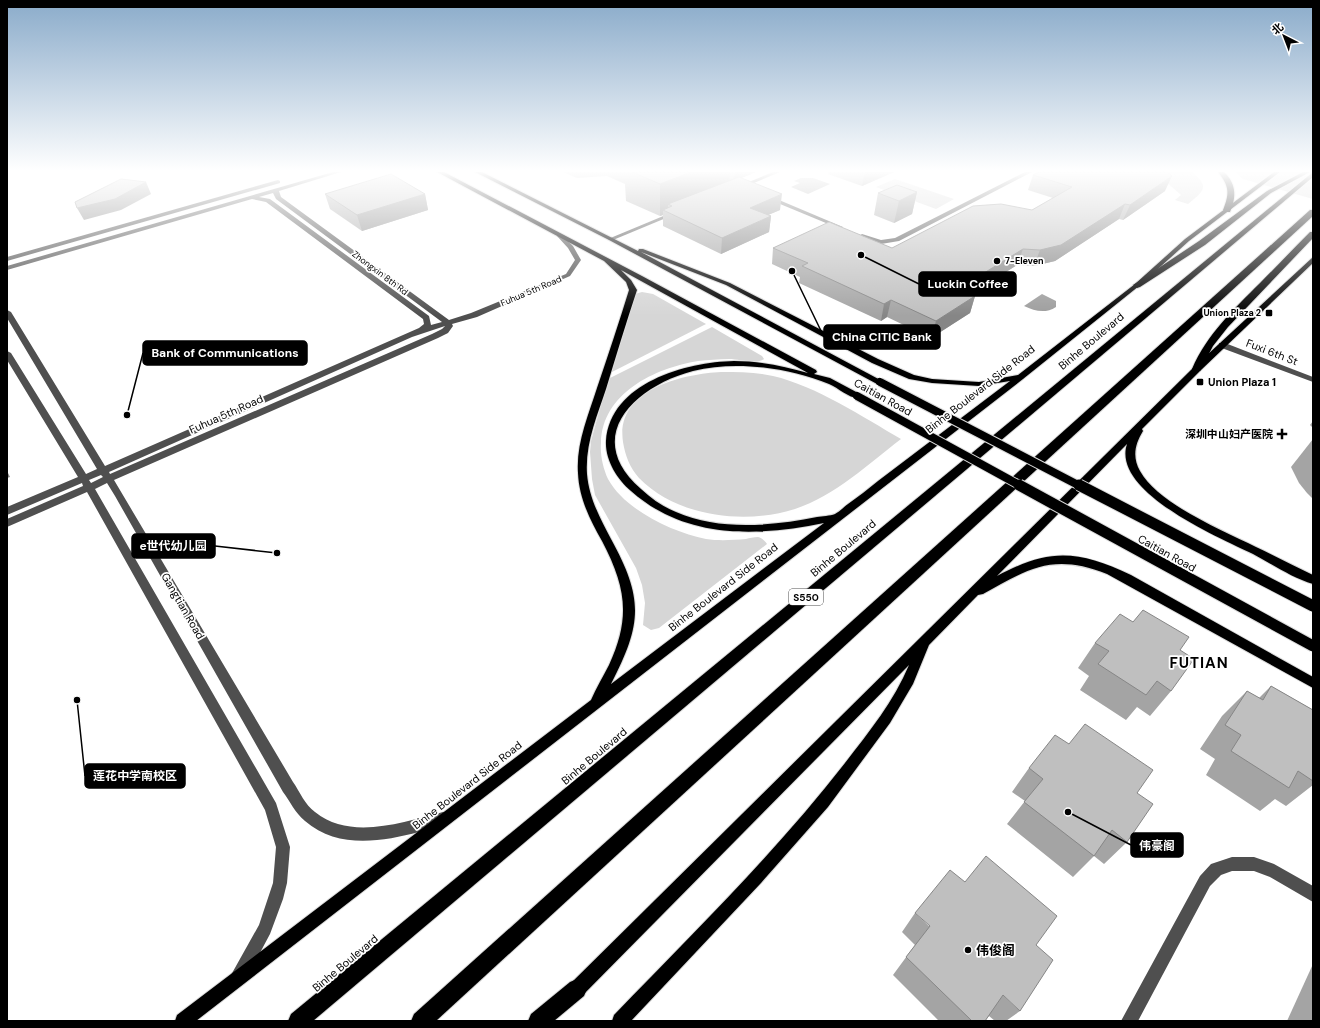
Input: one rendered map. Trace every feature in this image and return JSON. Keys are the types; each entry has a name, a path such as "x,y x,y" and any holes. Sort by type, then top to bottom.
{"highway":[{"path":"1137,285 1202,243 1232,220"},
{"name":"Binhe Boulevard","path":"298,1021 1258,220"},
{"path":"422,1021 1304,220"},
{"path":"1197,369 1201,358 1216,335 1292,254 1313,234"},
{"path":"538,1021 577,989"}],"main road":[{"name":"Caitian Road","path":"530,220 640,277 1313,646"},
{"name":"Caitian Road","path":"573,220 880,382 1313,606"},
{"name":"Binhe Boulevard Side Road","path":"184,1021 1020,377 1137,285 1187,240 1214,220"},
{"path":"611,239 651,253 728,284 875,361 912,377 932,381 972,384 1020,377"},
{"path":"544,1021 1197,369 1313,259"},
{"path":"595,703 613,668 626,635 630,610 627,586 621,568 593,513 586,494 582,463 582,450 633,290 629,281 607,261"},
{"path":"833,383 791,370 768,366 723,364 697,368 671,375 651,384 633,396 620,412 612,428 610,442 614,461 624,478 636,491 656,506 679,516 707,524 738,528 765,528 804,524 837,517"},
{"path":"1149,417 1131,445 1130,456 1139,477 1150,489 1181,512 1206,527 1313,580"},
{"path":"970,595 1034,563 1063,558 1080,561 1109,570 1129,580 1313,683"},
{"path":"620,1021 756,878 823,802 886,719 909,680 926,640"}],"street":[{"path":"7,259 145,220"},
{"path":"7,268 174,220"},
{"name":"Zhongxin 8th Rd","path":"295,220 426,318 428,324 422,330"},
{"name":"Zhongxin 8th Rd","path":"308,220 448,323"},
{"path":"611,239 658,220"},
{"path":"822,220 844,229"},
{"path":"859,234 881,242 897,240 936,220"},
{"name":"Fuhua 5th Road","path":"106,475 422,330 474,316 568,275 578,260 570,247 560,236"},
{"name":"Gangtian Road","path":"7,312 119,494 288,787 309,817 334,830 350,834 387,833 446,819"},
{"name":"Fuhua 5th Road","path":"7,511 106,475 435,336 445,331 449,326 448,323"},
{"name":"Fuxi 6th St","path":"1222,345 1313,380"},
{"name":"Gangtian Road","path":"7,353 86,483 271,808 283,847 280,883 265,929 235,981"},
{"name":"Fuhua 5th Road","path":"7,522 86,483"},
{"path":"1129,1021 1205,881 1216,869 1232,864 1254,864 1274,871 1313,895"}],"shaded area":[{"path":"642,292 653,294 706,324 610,373 635,294"},
{"path":"1042,294 1056,301 1056,307 1040,311 1024,306"},
{"path":"712,327 762,356 764,359 757,362 717,359 682,364 649,377 634,386 621,397 611,410 604,425 601,443 601,457 603,466 608,479 626,500 638,510 665,525 693,536 706,539 731,540 758,537 767,544 659,628 651,630 643,625 645,603 642,585 636,568 595,495 590,452 591,441 608,379"},
{"path":"721,372 741,372 773,376 806,387 839,403 901,439 864,469 837,488 810,503 795,509 776,514 734,517 712,514 672,502 655,491 636,474 628,461 625,452 623,442 623,424 630,409 640,397 655,388 671,381 689,376"}],"building":[{"path":"684,220 762,220 722,238"},
{"path":"946,220 1100,220 1061,245 1040,250 1023,249 971,281 975,296 936,321 891,300 884,304 802,266 808,263 773,248 829,222 892,248"},
{"path":"1143,610 1189,637 1180,650 1194,659 1171,691 1157,681 1146,695 1098,664 1109,651 1095,643 1120,614 1133,622"},
{"path":"1271,686 1313,710 1313,781 1298,771 1289,788 1231,751 1241,735 1225,725 1247,691 1263,700"},
{"path":"1085,724 1153,770 1137,793 1153,804 1127,842 1112,830 1094,856 1024,802 1043,779 1029,768 1055,735 1069,744"},
{"name":"伟俊阁","path":"986,856 1057,916 1036,945 1053,960 1020,1011 1003,995 985,1021 972,1021 906,957 930,926 915,913 950,870 965,882"}],"place":[{"name":"Luckin Coffee","path":"861,255"},
{"name":"7-Eleven","path":"997,261"},
{"name":"China CITIC Bank","path":"792,271"},
{"name":"Union Plaza 2","path":"1269,313"},
{"name":"Union Plaza 1","path":"1200,382"},
{"name":"Bank of Communications","path":"127,415"},
{"name":"深圳中山妇产医院","path":"1282,434"},
{"name":"e世代幼儿园","path":"277,553"},
{"name":"莲花中学南校区","path":"77,700"},
{"name":"伟豪阁","path":"1068,812"},
{"name":"伟俊阁","path":"968,950"}],"district":[{"name":"FUTIAN","path":"1199,663"}]}
